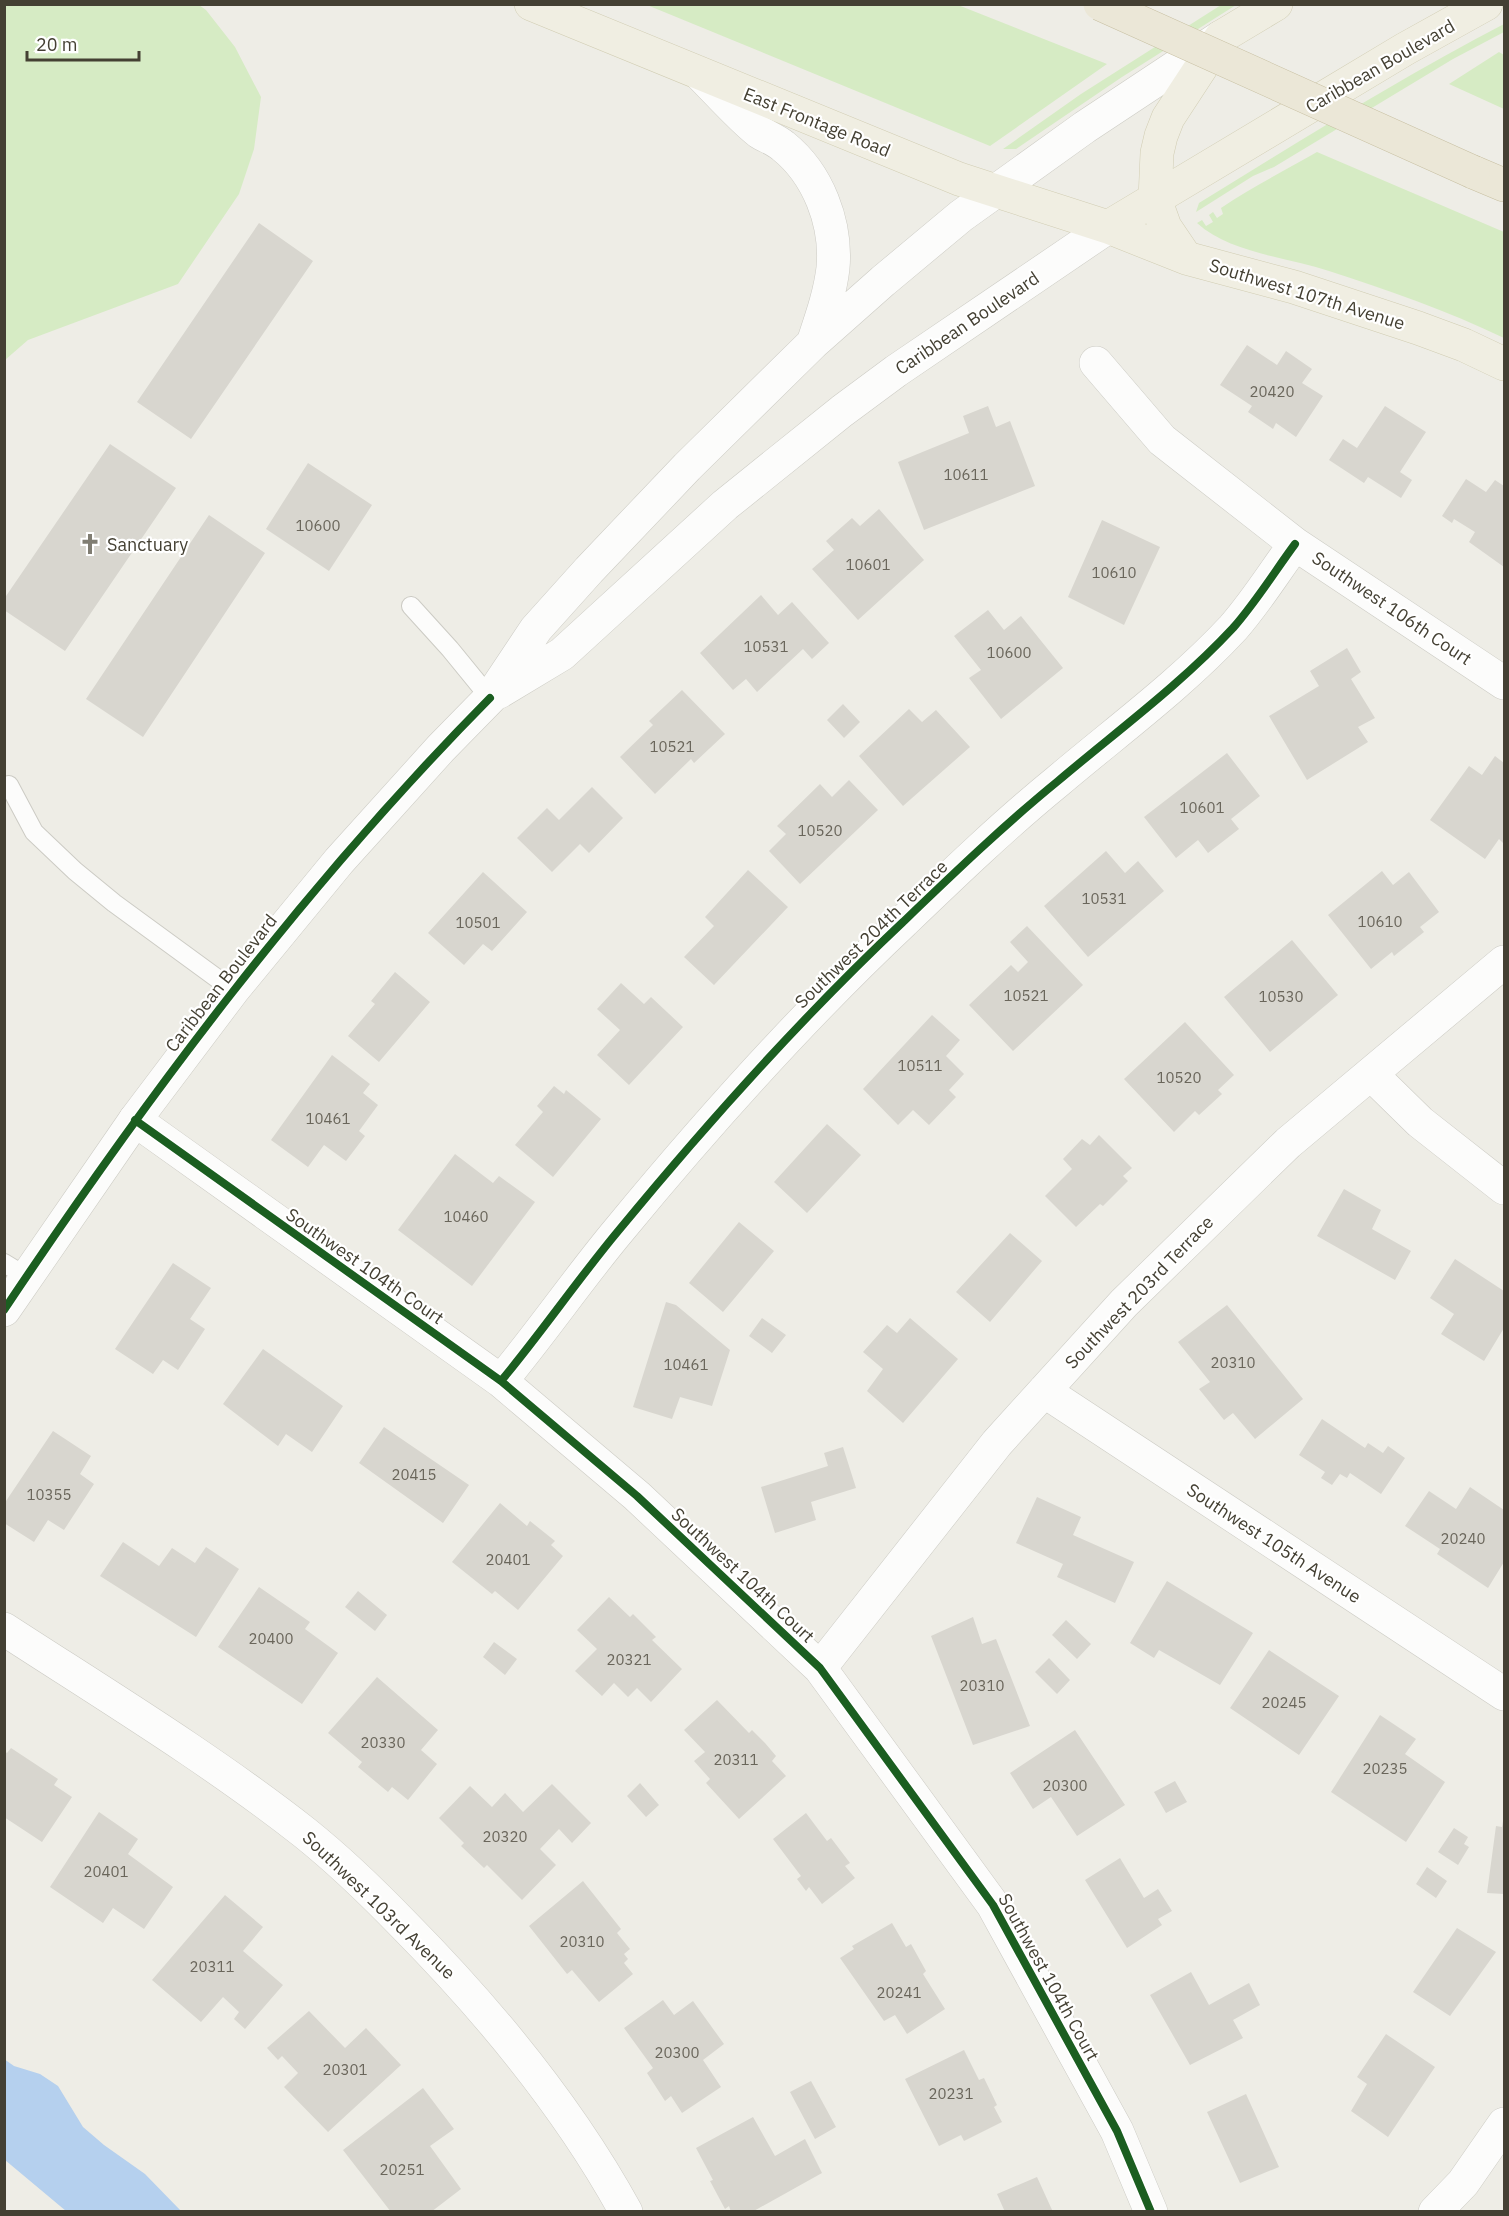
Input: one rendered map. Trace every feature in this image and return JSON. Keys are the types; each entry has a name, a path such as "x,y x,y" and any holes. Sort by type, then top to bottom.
{"highway":[{"path":"1100,4 1504,185"}],"main road":[{"name":"East Frontage Road","path":"531,4 935,170 1108,228"},
{"name":"Caribbean Boulevard","path":"1221,38 1276,4"},
{"name":"Caribbean Boulevard","path":"1108,228 1405,49 1486,4"},
{"path":"1186,258 1165,227 1155,199 1157,153 1168,118 1221,38"},
{"name":"Southwest 107th Avenue","path":"1108,228 1186,258 1294,287 1418,328 1464,345 1504,364"}],"street":[{"name":"Caribbean Boulevard","path":"4,1310 16,1270 135,1120 233,990 339,861 441,748 490,698 536,630 589,570 703,450 813,343 883,280 962,216 1085,127 1221,38"},
{"path":"700,74 759,132 782,145 795,157 810,176 822,198 832,237 833,269 829,293 813,343"},
{"name":"Caribbean Boulevard","path":"490,698 562,654 725,505 842,411 896,371 1108,228"},
{"name":"Southwest 106th Court","path":"1096,363 1161,440 1295,543 1504,682"},
{"name":"Southwest 204th Terrace","path":"501,1382 617,1232 696,1138 773,1052 903,921 981,849 1058,781 1136,719 1213,649 1236,624 1295,543"},
{"name":"Southwest 203rd Terrace","path":"820,1668 997,1443 1124,1303 1288,1143 1504,962"},
{"path":"1371,1074 1420,1122 1504,1188"},
{"name":"Southwest 104th Court","path":"135,1120 501,1382 637,1496 820,1668 993,1905 1117,2131 1151,2211"},
{"name":"Southwest 105th Avenue","path":"1044,1391 1504,1694"},
{"name":"Southwest 103rd Avenue","path":"4,1629 174,1740 259,1799 306,1833 363,1884 467,1990 504,2035 568,2121 626,2211"},
{"path":"1435,2211 1463,2183 1504,2124"}],"lane":[{"path":"411,606 490,698"},
{"path":"9,784 34,832 75,871 233,990"}],"green space":[{"path":"5,4 199,5 206,10 235,47 261,97 254,149 239,194 178,284 28,340 5,360"},
{"path":"647,5 958,5 1107,64 990,146"},
{"path":"1221,5 1236,5 1122,77 1016,149 1003,149 1081,94"},
{"path":"1504,24 1504,32 1453,59 1196,212 1199,203 1312,133"},
{"path":"1499,52 1504,55 1504,109 1449,84"},
{"path":"1317,152 1504,232 1504,338 1440,310 1373,286 1312,266 1242,248 1210,233 1197,223 1202,220 1206,226 1213,222 1209,215 1213,212 1217,218 1223,214 1221,208"}],"water":[{"path":"4,2059 14,2066 40,2074 58,2086 83,2127 145,2174 181,2211 66,2211 5,2160"}],"building":[{"path":"259,223 313,261 191,439 137,402"},
{"path":"1247,345 1277,365 1286,351 1312,369 1302,383 1323,396 1296,437 1276,423 1273,429 1248,412 1252,406 1220,385"},
{"path":"988,406 996,427 1010,421 1035,486 924,530 898,462 969,433 963,416"},
{"path":"1385,406 1426,432 1400,472 1412,480 1401,498 1368,477 1364,483 1329,460 1343,439 1357,448"},
{"name":"Sanctuary","path":"110,444 176,488 65,651 4,610 4,599"},
{"path":"308,463 372,505 329,571 266,529"},
{"path":"1466,479 1486,492 1495,480 1504,486 1504,567 1469,542 1475,532 1454,519 1452,523 1442,516"},
{"path":"879,509 924,560 858,620 812,569 834,550 826,541 852,518 860,526"},
{"path":"209,515 265,553 143,737 86,699"},
{"path":"1102,520 1160,547 1124,625 1068,597"},
{"path":"761,595 778,615 792,602 829,643 812,659 803,649 757,692 746,679 733,690 700,653"},
{"path":"988,610 1004,630 1021,616 1063,668 1001,719 969,678 981,670 954,636"},
{"path":"1347,648 1361,672 1351,679 1375,718 1358,727 1368,742 1307,780 1269,716 1319,686 1310,671"},
{"path":"682,690 725,734 694,763 691,759 655,794 620,757 653,725 649,721"},
{"path":"843,704 860,722 844,738 827,720"},
{"path":"909,709 922,722 936,710 970,747 903,806 859,756"},
{"path":"1227,753 1260,796 1231,819 1239,829 1208,853 1198,840 1176,858 1144,817"},
{"path":"1495,756 1504,763 1504,841 1503,843 1499,839 1485,859 1430,820 1469,766 1482,775"},
{"path":"849,780 878,810 800,884 769,851 786,834 777,826 820,784 832,797"},
{"path":"592,787 623,818 589,853 580,844 552,872 517,838 547,808 559,820"},
{"path":"1106,851 1125,873 1138,861 1164,891 1088,957 1044,906"},
{"path":"748,870 788,907 714,985 684,957 714,926 705,917"},
{"path":"1382,871 1393,885 1409,872 1439,912 1420,927 1424,932 1394,956 1392,952 1371,969 1328,915"},
{"path":"483,872 527,912 492,951 483,944 464,965 428,933"},
{"path":"1027,926 1083,985 1013,1051 969,1005 1011,965 1018,972 1028,962 1010,942"},
{"path":"1292,940 1338,995 1270,1052 1224,997"},
{"path":"395,972 430,1002 379,1062 348,1036 375,1004 371,1001"},
{"path":"621,983 644,1004 651,997 683,1027 629,1085 597,1055 620,1030 597,1009"},
{"path":"932,1015 960,1040 946,1056 964,1074 949,1090 956,1097 929,1125 913,1110 898,1125 863,1089"},
{"path":"1185,1022 1234,1075 1218,1090 1222,1094 1199,1115 1195,1111 1174,1132 1124,1079"},
{"path":"332,1055 370,1084 363,1093 378,1105 359,1131 365,1136 346,1161 324,1145 308,1167 271,1140"},
{"path":"554,1086 564,1094 566,1090 601,1119 553,1177 515,1145 543,1112 537,1106"},
{"path":"827,1124 861,1155 807,1213 774,1182"},
{"path":"1099,1135 1132,1168 1123,1176 1128,1181 1103,1206 1100,1204 1076,1227 1045,1196 1072,1169 1063,1159 1082,1139 1090,1145"},
{"path":"455,1154 493,1183 499,1176 535,1202 472,1286 398,1230"},
{"path":"1344,1189 1381,1210 1372,1229 1411,1251 1395,1280 1317,1236"},
{"path":"739,1222 774,1251 723,1312 689,1283"},
{"path":"1010,1233 1042,1261 990,1322 956,1292"},
{"path":"1455,1259 1504,1291 1504,1328 1484,1361 1441,1334 1454,1314 1430,1298"},
{"path":"173,1263 211,1288 190,1319 205,1329 178,1370 163,1360 153,1374 115,1349"},
{"path":"666,1302 676,1305 730,1350 712,1406 680,1397 672,1419 633,1407"},
{"path":"1227,1305 1303,1399 1255,1439 1233,1413 1224,1420 1199,1389 1210,1382 1178,1342"},
{"path":"762,1318 786,1335 772,1353 749,1336"},
{"path":"910,1318 958,1359 903,1423 867,1391 883,1369 863,1352 887,1325 897,1333"},
{"path":"263,1349 343,1406 312,1452 286,1434 278,1446 223,1404"},
{"path":"1322,1419 1365,1448 1368,1443 1383,1453 1388,1446 1405,1458 1381,1494 1350,1473 1347,1478 1340,1474 1332,1485 1321,1478 1325,1472 1299,1455"},
{"path":"384,1427 469,1485 443,1523 359,1463"},
{"path":"53,1431 91,1456 80,1474 94,1484 64,1530 48,1520 34,1542 4,1523 4,1504"},
{"path":"843,1447 856,1488 811,1502 816,1520 775,1533 761,1487 828,1466 824,1453"},
{"path":"1470,1487 1504,1510 1504,1562 1488,1588 1437,1554 1440,1549 1405,1526 1429,1491 1456,1509"},
{"path":"1037,1497 1081,1517 1073,1535 1134,1562 1115,1603 1057,1577 1063,1564 1016,1543"},
{"path":"500,1503 527,1526 530,1521 555,1541 551,1545 563,1556 518,1610 495,1591 492,1594 452,1562"},
{"path":"123,1542 159,1566 172,1548 195,1563 206,1547 239,1569 196,1637 100,1576"},
{"path":"1167,1581 1253,1633 1220,1685 1159,1650 1154,1658 1130,1643"},
{"path":"259,1587 310,1622 305,1629 338,1653 302,1704 218,1647"},
{"path":"358,1591 387,1615 375,1631 345,1607"},
{"path":"609,1597 630,1617 633,1614 656,1637 652,1640 682,1669 651,1702 637,1688 628,1697 614,1683 602,1696 575,1671 597,1649 577,1630"},
{"path":"973,1617 982,1644 996,1639 1030,1726 973,1745 931,1636"},
{"path":"1066,1620 1091,1644 1077,1659 1052,1635"},
{"path":"494,1642 517,1659 505,1675 483,1657"},
{"path":"1269,1650 1339,1696 1299,1755 1230,1708"},
{"path":"1049,1658 1070,1680 1057,1694 1035,1672"},
{"path":"377,1677 438,1730 421,1750 437,1764 408,1800 392,1787 388,1792 358,1767 362,1762 328,1733"},
{"path":"717,1700 749,1733 752,1730 765,1743 776,1756 772,1761 786,1776 739,1819 706,1783 710,1779 694,1761 705,1752 684,1730"},
{"path":"1380,1715 1416,1739 1405,1754 1445,1782 1406,1842 1331,1792"},
{"path":"1075,1730 1125,1805 1077,1836 1051,1797 1033,1809 1010,1773"},
{"path":"11,1748 58,1779 54,1785 72,1797 42,1842 4,1817 4,1751 7,1753"},
{"path":"1175,1781 1187,1802 1166,1813 1154,1792"},
{"path":"640,1783 659,1805 646,1817 627,1796"},
{"path":"552,1784 591,1823 572,1843 559,1829 540,1849 556,1865 522,1900 487,1865 484,1868 461,1846 464,1843 439,1818 470,1786 492,1807 505,1793 523,1812"},
{"path":"99,1812 138,1839 128,1854 173,1887 144,1929 113,1908 103,1923 50,1887"},
{"path":"806,1813 827,1841 831,1838 850,1863 845,1866 855,1878 822,1904 809,1887 806,1891 797,1879 801,1876 773,1839"},
{"path":"1503,1821 1504,1894 1487,1893 1496,1826 1502,1827"},
{"path":"1454,1828 1468,1837 1464,1844 1469,1847 1458,1865 1438,1852"},
{"path":"1120,1858 1144,1898 1158,1889 1172,1911 1158,1919 1162,1925 1127,1948 1085,1880"},
{"path":"1427,1867 1447,1881 1436,1898 1416,1884"},
{"path":"583,1881 621,1929 617,1933 630,1949 624,1954 628,1959 624,1963 633,1974 599,2002 572,1970 567,1974 529,1926"},
{"path":"225,1895 263,1927 243,1951 283,1985 245,2029 234,2019 239,2012 223,1997 201,2022 152,1980"},
{"path":"892,1923 906,1947 911,1944 926,1971 923,1974 945,2009 907,2034 895,2015 884,2021 840,1958 854,1949 852,1946"},
{"path":"1457,1928 1496,1952 1450,2016 1413,1992"},
{"path":"1191,1972 1209,2005 1249,1983 1260,2005 1233,2020 1243,2038 1190,2065 1150,1995"},
{"path":"663,2000 674,2015 693,2001 724,2044 703,2060 721,2087 682,2113 671,2096 665,2101 647,2073 653,2068 624,2028"},
{"path":"309,2011 345,2048 366,2028 401,2065 328,2132 284,2087 298,2073 282,2056 278,2060 267,2048"},
{"path":"1386,2034 1435,2067 1388,2137 1351,2111 1367,2084 1357,2077"},
{"path":"964,2050 979,2080 984,2078 997,2105 994,2107 1002,2122 964,2141 961,2135 939,2146 905,2079"},
{"path":"811,2081 836,2127 815,2139 790,2092"},
{"path":"423,2088 454,2129 430,2146 461,2189 431,2212 391,2212 343,2150"},
{"path":"1246,2094 1279,2167 1240,2183 1207,2112"},
{"path":"753,2117 775,2156 805,2139 822,2173 752,2212 731,2212 729,2206 725,2209 696,2148"},
{"path":"1037,2177 1053,2212 1005,2212 997,2194"}],"cycle path":[{"path":"501,1381 653,1190 721,1110 828,995 979,850 1213,649 1250,608 1295,544"},
{"path":"4,1310 115,1149 232,992 357,842 490,698"},
{"path":"135,1120 501,1381 637,1496 820,1668 993,1905 1117,2131 1151,2212"}],"place":[{"name":"Sanctuary","path":"90,544"}]}
